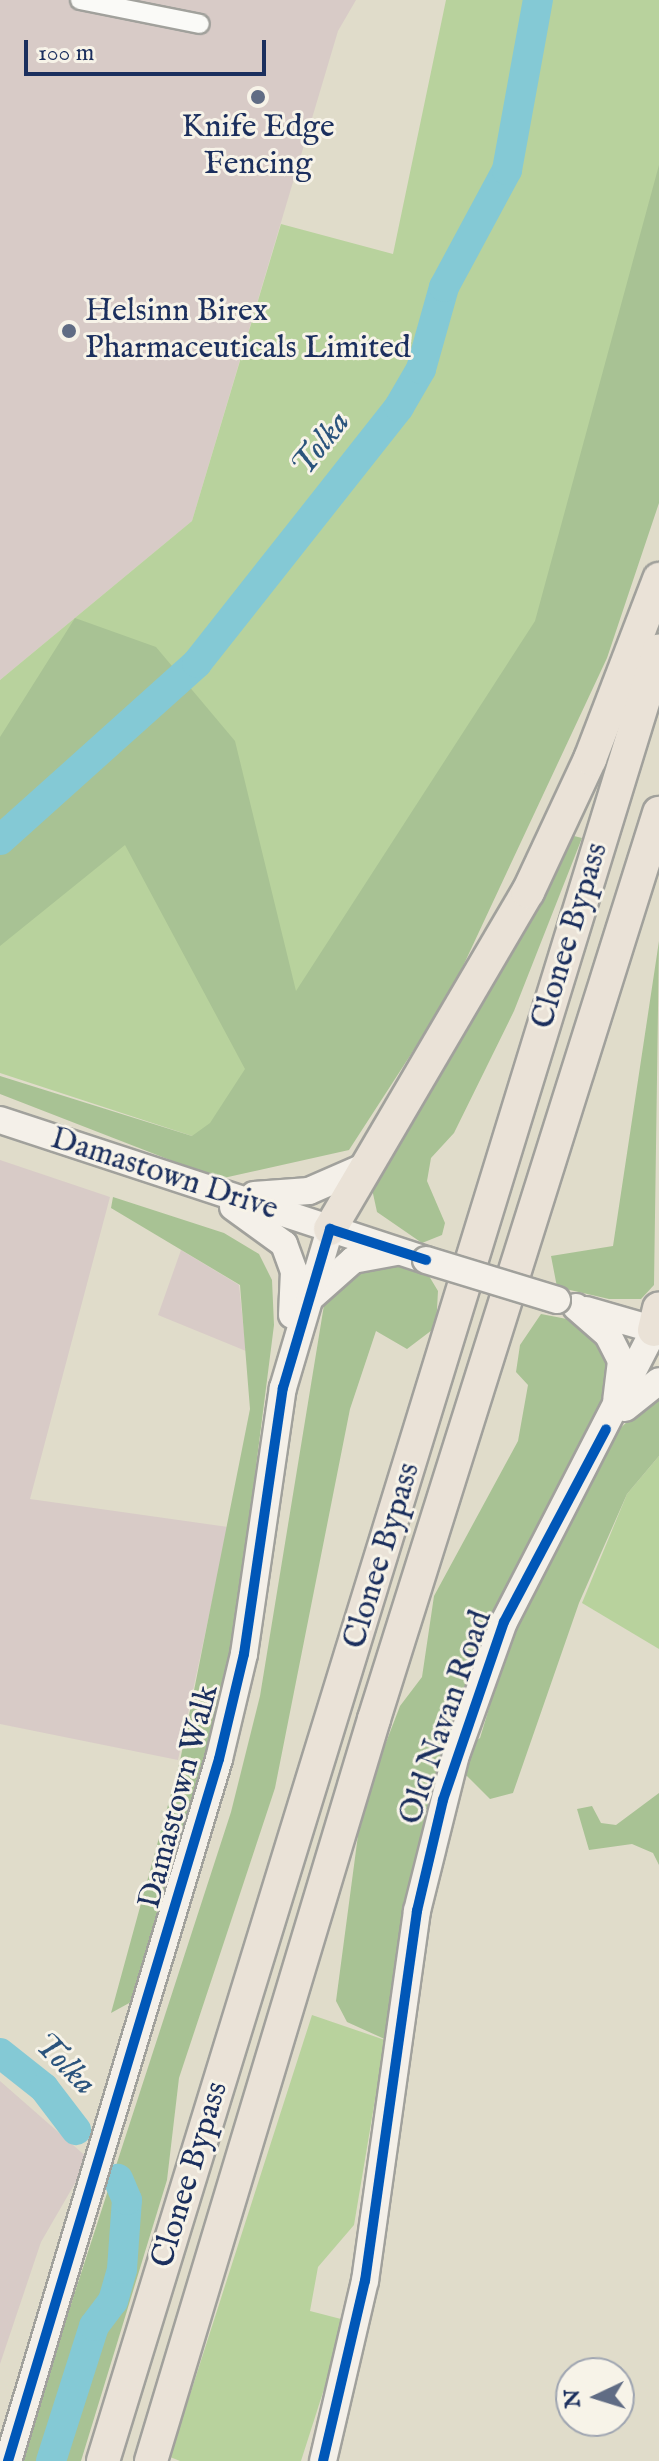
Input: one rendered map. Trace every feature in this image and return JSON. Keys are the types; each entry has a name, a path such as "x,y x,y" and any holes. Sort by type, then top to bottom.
{"highway":[{"path":"330,1229 356,1179 528,892 590,759 659,579"},
{"name":"Clonee Bypass","path":"103,2461 659,650"},
{"name":"Clonee Bypass","path":"151,2461 374,1719 659,813"}],"main road":[{"name":"Damastown Drive","path":"0,1120 207,1190 566,1304 657,1323"},
{"path":"207,1190 289,1196 356,1179 365,1228 397,1250"},
{"path":"207,1190 274,1233 291,1259 295,1295 283,1388"},
{"name":"Damastown Walk","path":"8,2461 219,1759 244,1654 283,1388 330,1229"},
{"path":"308,1300 353,1260 397,1250"},
{"path":"566,1304 608,1335 621,1361 606,1429"},
{"name":"Old Navan Road","path":"323,2461 365,2281 417,1911 456,1755 504,1622 606,1429 657,1323"},
{"name":"Old Navan Road","path":"606,1429 659,1381"}],"street":[{"path":"80,0 200,24"}],"shaded area":[{"path":"0,0 356,0 338,31 192,521 0,680"},
{"path":"0,1160 110,1197 30,1499 228,1527 178,1760 0,1724"},
{"path":"181,1250 239,1285 246,1351 158,1315"},
{"path":"0,2081 89,2159 41,2242 0,2364"}],"green space":[{"path":"446,0 530,0 495,165 437,280 420,355 394,406 281,536 262,573 164,680 0,828 0,680 192,521 281,224 393,254"},
{"path":"543,0 659,0 659,463 253,1156 0,1073 0,943 424,376 445,296 509,189"},
{"path":"659,165 659,503 607,658 450,994 349,1150 219,1179 0,1094 0,1076 192,1136 210,1123 245,1069 125,845 0,946 0,737 75,618 156,647 235,741 296,991 535,621"},
{"path":"570,835 582,838 514,1011 454,1133 431,1158 427,1181 445,1223 442,1235 422,1243 377,1212 372,1189 381,1156"},
{"path":"659,941 654,1285 641,1299 609,1299 557,1287 551,1256 613,1246"},
{"path":"113,1197 224,1233 259,1254 272,1280 274,1325 233,1648 198,1793 131,2002 111,2013 180,1761 250,1409 240,1285 111,1208"},
{"path":"394,1262 429,1276 438,1291 436,1327 407,1349 376,1331 350,1409 275,1788 179,2078 167,2180 81,2461 20,2461 231,1812 260,1696 324,1305 337,1281"},
{"path":"541,1314 572,1320 611,1359 608,1395 479,1648 430,1793 389,2041 347,2022 336,2001 362,1805 400,1706 422,1677 434,1596 518,1441 528,1385 516,1372 520,1345"},
{"path":"659,1392 659,1456 627,1494 579,1603 513,1793 490,1799 461,1770 466,1747 480,1738 517,1616 613,1435"},
{"path":"659,1456 659,1649 582,1603 627,1494"},
{"path":"659,1793 659,1865 653,1853 632,1844 589,1850 577,1809 592,1806 601,1823 616,1825"},
{"path":"312,2015 385,2040 354,2225 318,2267 310,2311 341,2319 332,2364 301,2461 180,2461 170,2457"}],"waterway":[{"name":"Tolka","path":"0,840 197,663 399,407 421,369 444,287 507,170 538,0"},
{"name":"Tolka","path":"0,2053 44,2088 76,2130"},
{"name":"Tolka","path":"51,2461 94,2326 113,2301 122,2269 127,2200 118,2179"}],"cycle path":[{"path":"8,2461 219,1759 244,1654 283,1388 330,1229 426,1260"},
{"path":"323,2461 365,2281 417,1911 443,1800 504,1622 606,1429"}],"place":[{"name":"Knife Edge Fencing","path":"258,97"},
{"name":"Helsinn Birex Pharmaceuticals Limited","path":"69,331"}]}
